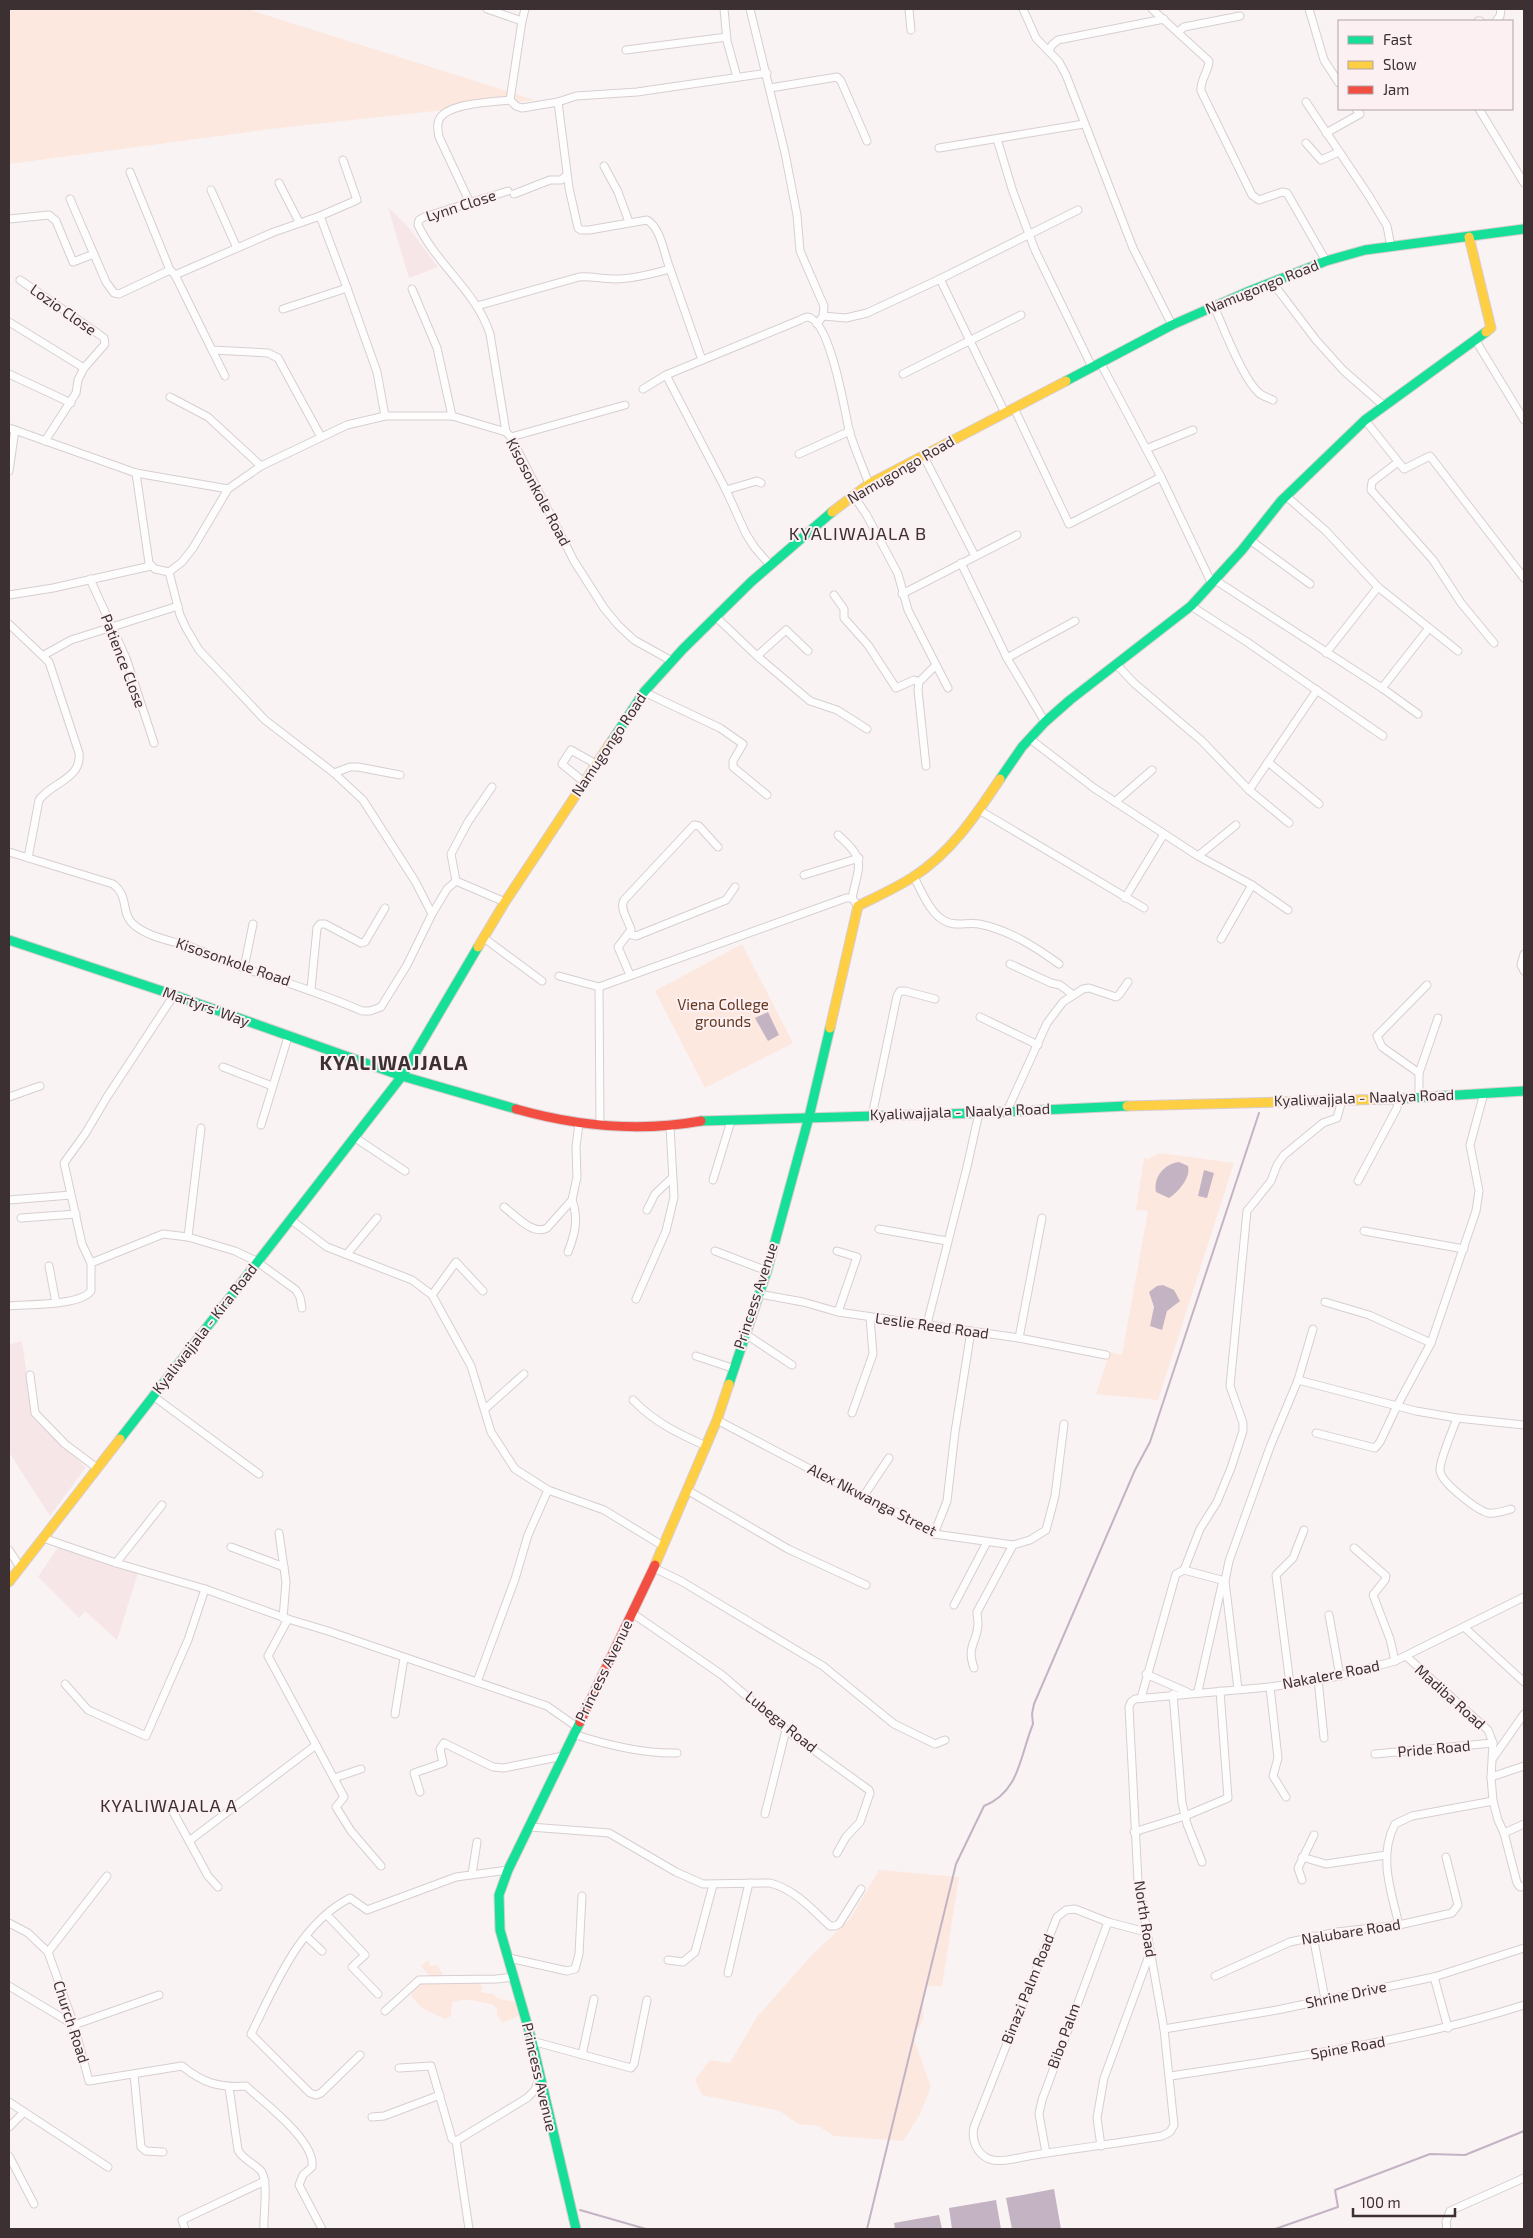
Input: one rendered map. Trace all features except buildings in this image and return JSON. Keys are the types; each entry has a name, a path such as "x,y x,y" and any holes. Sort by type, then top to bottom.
{"main road":[{"name":"Namugongo Road","path":"402,1076 505,902 644,692 670,660 715,616 770,565 853,495 922,455 1172,325 1272,282 1326,261 1365,250 1524,229"},
{"path":"858,906 914,877 948,849 968,826 1030,739 1045,722 1070,700 1192,606 1286,496 1365,420 1476,341 1491,328 1470,237"},
{"name":"Princess Avenue","path":"576,2229 539,2078 532,2041 500,1930 498,1908 501,1887 654,1568 717,1420 732,1368 767,1271 809,1117 858,906"},
{"name":"Martyrs' Way","path":"9,940 174,995 402,1076"},
{"name":"Kyaliwajjala - Naalya Road","path":"402,1076 503,1106 579,1123 600,1126 670,1127 710,1120 978,1113 1168,1104 1398,1099 1524,1091"},
{"name":"Kyaliwajjala - Kira Road","path":"9,1582 402,1076"}],"street":[{"path":"487,9 522,21"},
{"path":"510,100 522,21 526,9"},
{"path":"724,9 727,37 737,77"},
{"path":"750,9 767,73 797,215 800,251 824,306 823,316 817,324"},
{"path":"909,9 912,30"},
{"path":"1023,9 1036,38 1059,62 1066,75 1133,248 1172,325"},
{"path":"1152,9 1209,60 1209,67 1200,84 1201,91 1252,195 1259,200 1282,192 1287,193 1326,261"},
{"path":"1309,9 1324,60 1338,81"},
{"path":"1178,32 1184,27 1240,16"},
{"path":"1049,51 1058,40 1164,19"},
{"path":"626,50 727,37"},
{"path":"510,100 516,106 522,108 558,102 576,96 622,94 767,73"},
{"path":"770,88 836,77 841,81 867,141"},
{"path":"470,203 439,137 438,122 447,112 459,107 510,100"},
{"path":"558,102 567,175 578,228 589,230 647,220 652,223 702,360"},
{"path":"1306,102 1386,226 1391,247"},
{"path":"1326,133 1360,114 1357,110"},
{"path":"1480,110 1524,183"},
{"path":"939,148 1084,124"},
{"path":"997,139 1029,234 1050,283 1146,449 1214,582 1382,688 1418,714"},
{"path":"1306,143 1322,160 1339,152"},
{"path":"70,199 110,290 119,294 357,200 343,160"},
{"path":"604,166 618,192 629,222"},
{"path":"130,172 172,273 225,376"},
{"name":"Lynn Close","path":"477,306 418,226 419,220 424,216 511,193 550,180 560,180 567,175"},
{"path":"279,182 298,222"},
{"path":"211,190 238,248"},
{"path":"823,316 858,316 940,279 1078,210"},
{"path":"9,219 49,215 56,221 73,262 94,254"},
{"path":"320,216 348,288 377,372 385,416"},
{"path":"624,405 509,434 490,334 477,306 579,278 592,276 617,279 648,275 670,269"},
{"path":"940,279 1005,413"},
{"name":"Lozio Close","path":"20,280 100,335 105,341 105,344 84,368"},
{"path":"1272,282 1316,340 1343,370 1384,406"},
{"path":"283,309 348,288"},
{"path":"412,289 437,348 452,416"},
{"path":"1214,306 1232,349 1259,394 1273,400"},
{"path":"903,374 1021,315"},
{"path":"643,389 666,376 702,360 807,317 817,324 827,344 842,388 850,431 869,484"},
{"path":"9,322 84,368 71,402 45,441"},
{"path":"1476,341 1524,420"},
{"path":"212,350 268,352 278,358 321,437"},
{"path":"9,374 71,402"},
{"path":"666,376 726,490 746,534 770,565"},
{"path":"170,397 208,417 261,466"},
{"path":"1014,408 1070,524 1161,477"},
{"name":"Kisosonkole Road","path":"169,572 182,562 193,548 228,490 261,466 348,425 385,416 452,416 509,434 574,561 604,608 634,640 670,660"},
{"path":"1365,420 1404,469 1430,456 1524,578"},
{"path":"9,471 12,429 136,474 228,490"},
{"path":"1146,449 1193,430"},
{"path":"799,454 850,431"},
{"path":"922,455 975,556"},
{"path":"1398,462 1372,482 1371,490 1433,560 1461,602 1494,644"},
{"path":"136,474 151,566"},
{"path":"726,490 757,481 761,483"},
{"path":"853,495 866,514 898,574 908,610 948,688"},
{"path":"1286,496 1326,531 1378,587 1458,651"},
{"path":"902,594 1017,535"},
{"path":"1250,540 1310,584"},
{"path":"962,564 1007,658 1045,722"},
{"path":"9,595 151,566 155,569 169,572 186,628 199,650 275,730 334,773 370,809 415,880 432,914"},
{"name":"Patience Close","path":"90,579 126,658 154,743"},
{"path":"1326,653 1378,587"},
{"path":"834,595 844,609 844,618 868,645 896,688 914,680 919,682"},
{"path":"44,656 71,640 178,606"},
{"path":"1192,606 1384,736"},
{"path":"715,616 757,656 810,701 837,710 867,729"},
{"path":"1007,658 1076,622"},
{"path":"9,624 14,631 44,656 53,670 80,762 75,772 39,800 28,858"},
{"path":"1382,688 1429,628"},
{"path":"757,656 786,630 808,652"},
{"path":"926,766 919,682 936,665"},
{"path":"1117,665 1134,683 1202,741 1249,790 1289,823"},
{"path":"1249,790 1317,690"},
{"path":"644,692 720,728 743,744 733,761 733,767 767,795"},
{"path":"1030,739 1115,802 1198,856 1252,885 1288,910"},
{"path":"584,782 562,764 571,750 596,764"},
{"path":"1268,762 1319,804"},
{"path":"334,773 350,766 400,775"},
{"path":"1115,802 1152,770"},
{"path":"492,787 468,822 451,854 456,880 505,902"},
{"path":"979,810 1144,908"},
{"path":"630,975 618,947 619,943 631,930 623,908 624,900 689,829 695,825 699,826 718,847"},
{"path":"1198,856 1236,825"},
{"path":"1125,898 1164,834"},
{"path":"838,835 854,848 859,858 852,898 858,906"},
{"name":"Kisosonkole Road","path":"9,852 113,884 120,889 128,918 132,924 149,933 244,968 311,989 362,1011 370,1011 381,1007 408,965 432,914 447,890 456,880"},
{"path":"804,875 859,858"},
{"path":"914,877 937,915 945,921 977,924 994,928 1032,944 1058,964"},
{"path":"1221,939 1252,885"},
{"path":"628,934 636,936 726,900 736,887"},
{"path":"558,976 599,987 835,902 852,898"},
{"path":"311,989 317,928 320,924 325,924 361,943 365,942 385,908"},
{"path":"244,968 253,924"},
{"path":"484,938 542,981"},
{"path":"1524,954 1521,965 1524,971"},
{"path":"1010,964 1050,983 1060,985 1072,994"},
{"path":"1007,1111 1050,1017 1072,994 1082,989 1089,988 1116,997 1128,982"},
{"path":"1419,1073 1382,1047 1377,1036 1427,985"},
{"path":"599,987 600,1126"},
{"path":"872,1116 897,996 900,991 905,991 935,999"},
{"path":"9,1306 56,1303 88,1295 91,1292 91,1263 82,1244 64,1163 93,1122 107,1097 174,995"},
{"path":"980,1016 1038,1045"},
{"path":"1419,1098 1419,1073 1438,1018"},
{"path":"261,1125 288,1037"},
{"path":"223,1067 272,1086"},
{"path":"9,1097 40,1086"},
{"path":"1316,1433 1375,1448 1380,1442 1431,1343 1464,1249 1479,1199 1470,1145 1484,1093"},
{"path":"1358,1181 1397,1108 1398,1099"},
{"path":"1141,1698 1146,1674 1176,1574 1184,1570 1200,1530 1217,1502 1243,1431 1243,1423 1230,1386 1247,1211 1271,1181 1277,1165 1284,1155 1323,1123 1337,1118 1342,1100"},
{"path":"927,1324 967,1167 978,1113"},
{"path":"714,1180 731,1120"},
{"path":"568,1252 575,1235 576,1220 572,1200 577,1177 576,1147 579,1123"},
{"path":"636,1299 666,1231 674,1197 670,1127"},
{"path":"188,1237 201,1128"},
{"path":"354,1137 405,1171"},
{"path":"647,1210 655,1194 672,1178"},
{"path":"9,1200 71,1195"},
{"path":"504,1207 536,1230 543,1230 572,1200"},
{"path":"21,1218 76,1214"},
{"path":"347,1254 377,1218"},
{"path":"1019,1338 1042,1218"},
{"path":"290,1219 327,1246 412,1280 432,1295 470,1366 491,1432 515,1469 548,1490 604,1510 663,1546"},
{"path":"879,1230 947,1241"},
{"path":"1364,1230 1464,1249"},
{"path":"91,1263 163,1234 188,1237 235,1250 256,1262 296,1290 300,1297 302,1308"},
{"path":"837,1251 857,1257 838,1312"},
{"path":"715,1252 767,1271"},
{"path":"432,1295 456,1262 483,1291"},
{"path":"49,1266 56,1303"},
{"name":"Leslie Reed Road","path":"759,1294 870,1318 927,1324 1019,1338 1106,1355"},
{"path":"1325,1302 1369,1315 1431,1343"},
{"path":"852,1413 873,1354 870,1318"},
{"path":"1198,1692 1229,1561 1270,1447 1298,1380 1313,1330"},
{"path":"934,1534 947,1501 955,1432 971,1332"},
{"path":"744,1333 792,1365"},
{"path":"696,1356 732,1368"},
{"path":"485,1409 524,1374"},
{"path":"30,1375 35,1413 65,1444 97,1468"},
{"path":"1298,1380 1397,1406 1457,1418 1524,1425"},
{"path":"153,1396 259,1474"},
{"path":"633,1400 647,1414 664,1425 706,1446"},
{"path":"1457,1418 1440,1467 1442,1477 1485,1512 1496,1513 1511,1509"},
{"name":"Alex Nkwanga Street","path":"717,1420 863,1497 900,1514 934,1534 1013,1545 1030,1540 1046,1530 1055,1496 1064,1424"},
{"path":"863,1497 889,1458"},
{"path":"477,1682 515,1579 528,1535 548,1490"},
{"path":"687,1490 788,1549 866,1585"},
{"path":"116,1563 162,1505"},
{"path":"1290,1684 1276,1575 1292,1558 1304,1530"},
{"path":"279,1533 286,1582 285,1618 268,1656 344,1797 336,1807 351,1831 381,1866"},
{"path":"43,1538 116,1563 205,1589 285,1618 547,1706 575,1731 607,1745 663,1754 677,1754"},
{"path":"954,1605 987,1542"},
{"path":"974,1668 970,1656 970,1647 977,1629 977,1612 1013,1545"},
{"path":"230,1546 284,1567"},
{"path":"1354,1548 1386,1576 1373,1597 1384,1623 1395,1661"},
{"path":"9,1550 20,1567"},
{"path":"654,1568 681,1581 823,1666 894,1724 935,1744 945,1740"},
{"path":"1184,1570 1224,1581"},
{"path":"1224,1581 1238,1689"},
{"path":"65,1684 88,1710 146,1736 188,1640 205,1589"},
{"name":"Nakalere Road","path":"1129,1707 1133,1700 1141,1698 1270,1687 1340,1676 1395,1661 1524,1597"},
{"name":"Lubega Road","path":"632,1613 722,1675 786,1730 869,1790 870,1793 860,1822 846,1837 837,1853"},
{"path":"1329,1615 1340,1676"},
{"path":"1464,1627 1524,1682"},
{"name":"Madiba Road","path":"1406,1656 1484,1725 1493,1744 1491,1778 1493,1801 1521,1886"},
{"path":"395,1714 404,1658"},
{"path":"1146,1674 1187,1693"},
{"path":"1318,1679 1324,1738"},
{"path":"1270,1687 1278,1758 1273,1776 1286,1797"},
{"path":"1134,1832 1185,1816 1228,1798 1229,1788 1220,1691"},
{"path":"1173,1694 1185,1816 1202,1862"},
{"name":"North Road","path":"1102,2146 1162,2136 1172,2129 1174,2115 1164,2029 1138,1881 1129,1707"},
{"path":"1493,1758 1524,1714"},
{"path":"764,1814 786,1730"},
{"path":"420,1792 414,1772 443,1763 440,1749 444,1743 493,1767 504,1768 563,1756"},
{"name":"Pride Road","path":"1375,1754 1493,1744"},
{"path":"189,1841 316,1745"},
{"path":"1491,1778 1524,1766"},
{"path":"334,1778 361,1769"},
{"path":"1399,1925 1389,1880 1386,1855 1392,1831 1400,1820 1412,1816 1493,1801"},
{"path":"171,1808 208,1876 218,1888"},
{"path":"1504,1833 1524,1824"},
{"path":"530,1827 609,1833 676,1872 703,1884 770,1883 780,1886 802,1901 830,1926 835,1926 862,1889"},
{"path":"1302,1880 1298,1868 1314,1835"},
{"path":"472,1874 477,1842"},
{"path":"1302,1857 1326,1864 1386,1855"},
{"name":"Nalubare Road","path":"1215,1976 1285,1944 1313,1936 1399,1925 1452,1913 1458,1905 1446,1857"},
{"path":"360,2055 316,2096 310,2093 251,2034 289,1958 306,1936 341,1903 350,1898 367,1910 456,1877 508,1870"},
{"path":"48,1952 107,1876"},
{"path":"728,1973 749,1883"},
{"path":"668,1960 683,1962 695,1952 713,1885"},
{"path":"509,1958 567,1971 575,1969 579,1954 582,1896"},
{"name":"Binazi Palm Road","path":"1046,2153 998,2160 989,2159 979,2151 973,2139 974,2127 1057,1917 1070,1908 1108,1922 1146,1932"},
{"path":"327,1916 365,1955 352,1967 378,1994"},
{"name":"Bibo Palm","path":"1046,2153 1039,2114 1042,2100 1108,1922"},
{"name":"Church Road","path":"9,1923 28,1933 48,1952 74,2025 89,2081 182,2066 195,2077 208,2084 229,2087 246,2086 303,2140 314,2160 312,2167 303,2175 299,2185 322,2229"},
{"path":"306,1936 322,1951"},
{"path":"1313,1936 1325,1999"},
{"name":"Shrine Drive","path":"1164,2029 1277,2010 1434,1977 1524,1948"},
{"path":"1046,2153 1102,2146 1097,2118 1104,2078 1150,1952"},
{"path":"385,2012 419,1980 514,1977"},
{"path":"1434,1977 1448,2028"},
{"path":"9,1986 74,2025 159,1996"},
{"path":"582,2055 594,1999"},
{"path":"532,2041 628,2068 633,2067 647,2000"},
{"name":"Spine Road","path":"1170,2076 1330,2052 1448,2028 1524,2005"},
{"path":"400,2068 431,2066 452,2139 456,2141 469,2229"},
{"path":"134,2075 140,2147 146,2151 163,2152"},
{"path":"456,2141 527,2098 535,2090 539,2078"},
{"path":"229,2087 238,2150 241,2155 261,2171 265,2181 264,2229"},
{"path":"372,2117 384,2116 440,2095"},
{"path":"9,2102 108,2167"},
{"path":"9,2127 24,2112"},
{"path":"9,2156 34,2204"},
{"path":"1447,2229 1446,2222 1450,2210 1524,2178"},
{"path":"185,2229 182,2220 265,2181"}],"shaded area":[{"path":"388,207 409,228 438,267 409,278"},
{"path":"768,1012 779,1035 768,1041 755,1018"},
{"path":"1179,1162 1188,1166 1188,1175 1183,1184 1169,1198 1156,1192 1156,1181 1164,1168"},
{"path":"1204,1170 1214,1173 1207,1198 1198,1196"},
{"path":"1163,1285 1174,1290 1180,1301 1167,1311 1162,1330 1150,1326 1154,1307 1149,1292 1157,1286"},
{"path":"22,1341 33,1418 86,1467 50,1516 9,1452 9,1345"},
{"path":"59,1546 138,1573 117,1640 85,1611 79,1618 38,1577"},
{"path":"1054,2189 1061,2229 1012,2229 1006,2198"},
{"path":"996,2200 1001,2229 952,2229 949,2208"},
{"path":"939,2215 942,2229 895,2229 894,2223"}],"green space":[{"path":"9,9 247,9 535,100 270,129 9,164"},
{"name":"Viena College grounds","path":"742,944 793,1043 705,1088 655,991"},
{"path":"1160,1153 1234,1163 1158,1400 1096,1394 1110,1352 1122,1355 1148,1211 1136,1210 1144,1158 1148,1159"},
{"path":"879,1870 959,1877 942,1986 927,1986 923,1993 923,2020 913,2037 931,2087 919,2116 903,2141 834,2136 818,2126 798,2124 780,2111 702,2095 695,2080 710,2060 730,2063 757,2017 810,1957 850,1919"},
{"path":"428,1960 430,1966 437,1965 442,1973 442,1978 475,1979 483,1987 480,1992 493,1994 499,1999 521,2003 521,2015 502,2023 497,2015 497,2009 492,2004 468,2000 452,2002 451,2016 445,2019 422,2008 411,1996 414,1989 429,1975 421,1966"}],"waterway":[{"path":"867,2229 956,1864 984,1806 996,1800 1012,1782 1033,1724 1034,1704 1135,1470 1150,1442 1259,1113"},
{"path":"1275,2229 1338,2207 1335,2190 1430,2154 1465,2155 1524,2131"},
{"path":"580,2210 646,2229"}],"traffic: fast":[{"path":"1066,381 1172,325 1247,292 1326,261 1365,250 1524,229"},
{"path":"1000,779 1022,747 1045,722 1070,700 1191,606 1242,550 1281,501 1365,420 1486,332"},
{"path":"611,742 644,692 683,649 751,582 832,512"},
{"path":"9,940 174,995 402,1076 516,1109"},
{"path":"120,1439 402,1076 478,947"},
{"path":"729,1384 767,1271 809,1117 830,1028"},
{"path":"1392,1099 1524,1091"},
{"path":"701,1121 979,1113 1127,1106"},
{"path":"576,2229 532,2041 500,1930 499,1895 508,1870 580,1722"}],"traffic: slow":[{"path":"1469,237 1491,328 1486,332"},
{"path":"832,512 869,484 1066,381"},
{"path":"478,947 505,902 611,742"},
{"path":"830,1028 858,906 906,881 939,857 972,820 1000,779"},
{"path":"1127,1106 1392,1099"},
{"path":"655,1565 717,1420 729,1384"},
{"path":"9,1582 120,1439"}],"traffic: jam":[{"path":"516,1109 562,1120 608,1126 655,1126 701,1121"},
{"path":"580,1722 655,1565"}],"district":[{"name":"KYALIWAJALA B","path":"858,534"},
{"name":"KYALIWAJJALA","path":"394,1063"},
{"name":"KYALIWAJALA A","path":"169,1806"}]}
